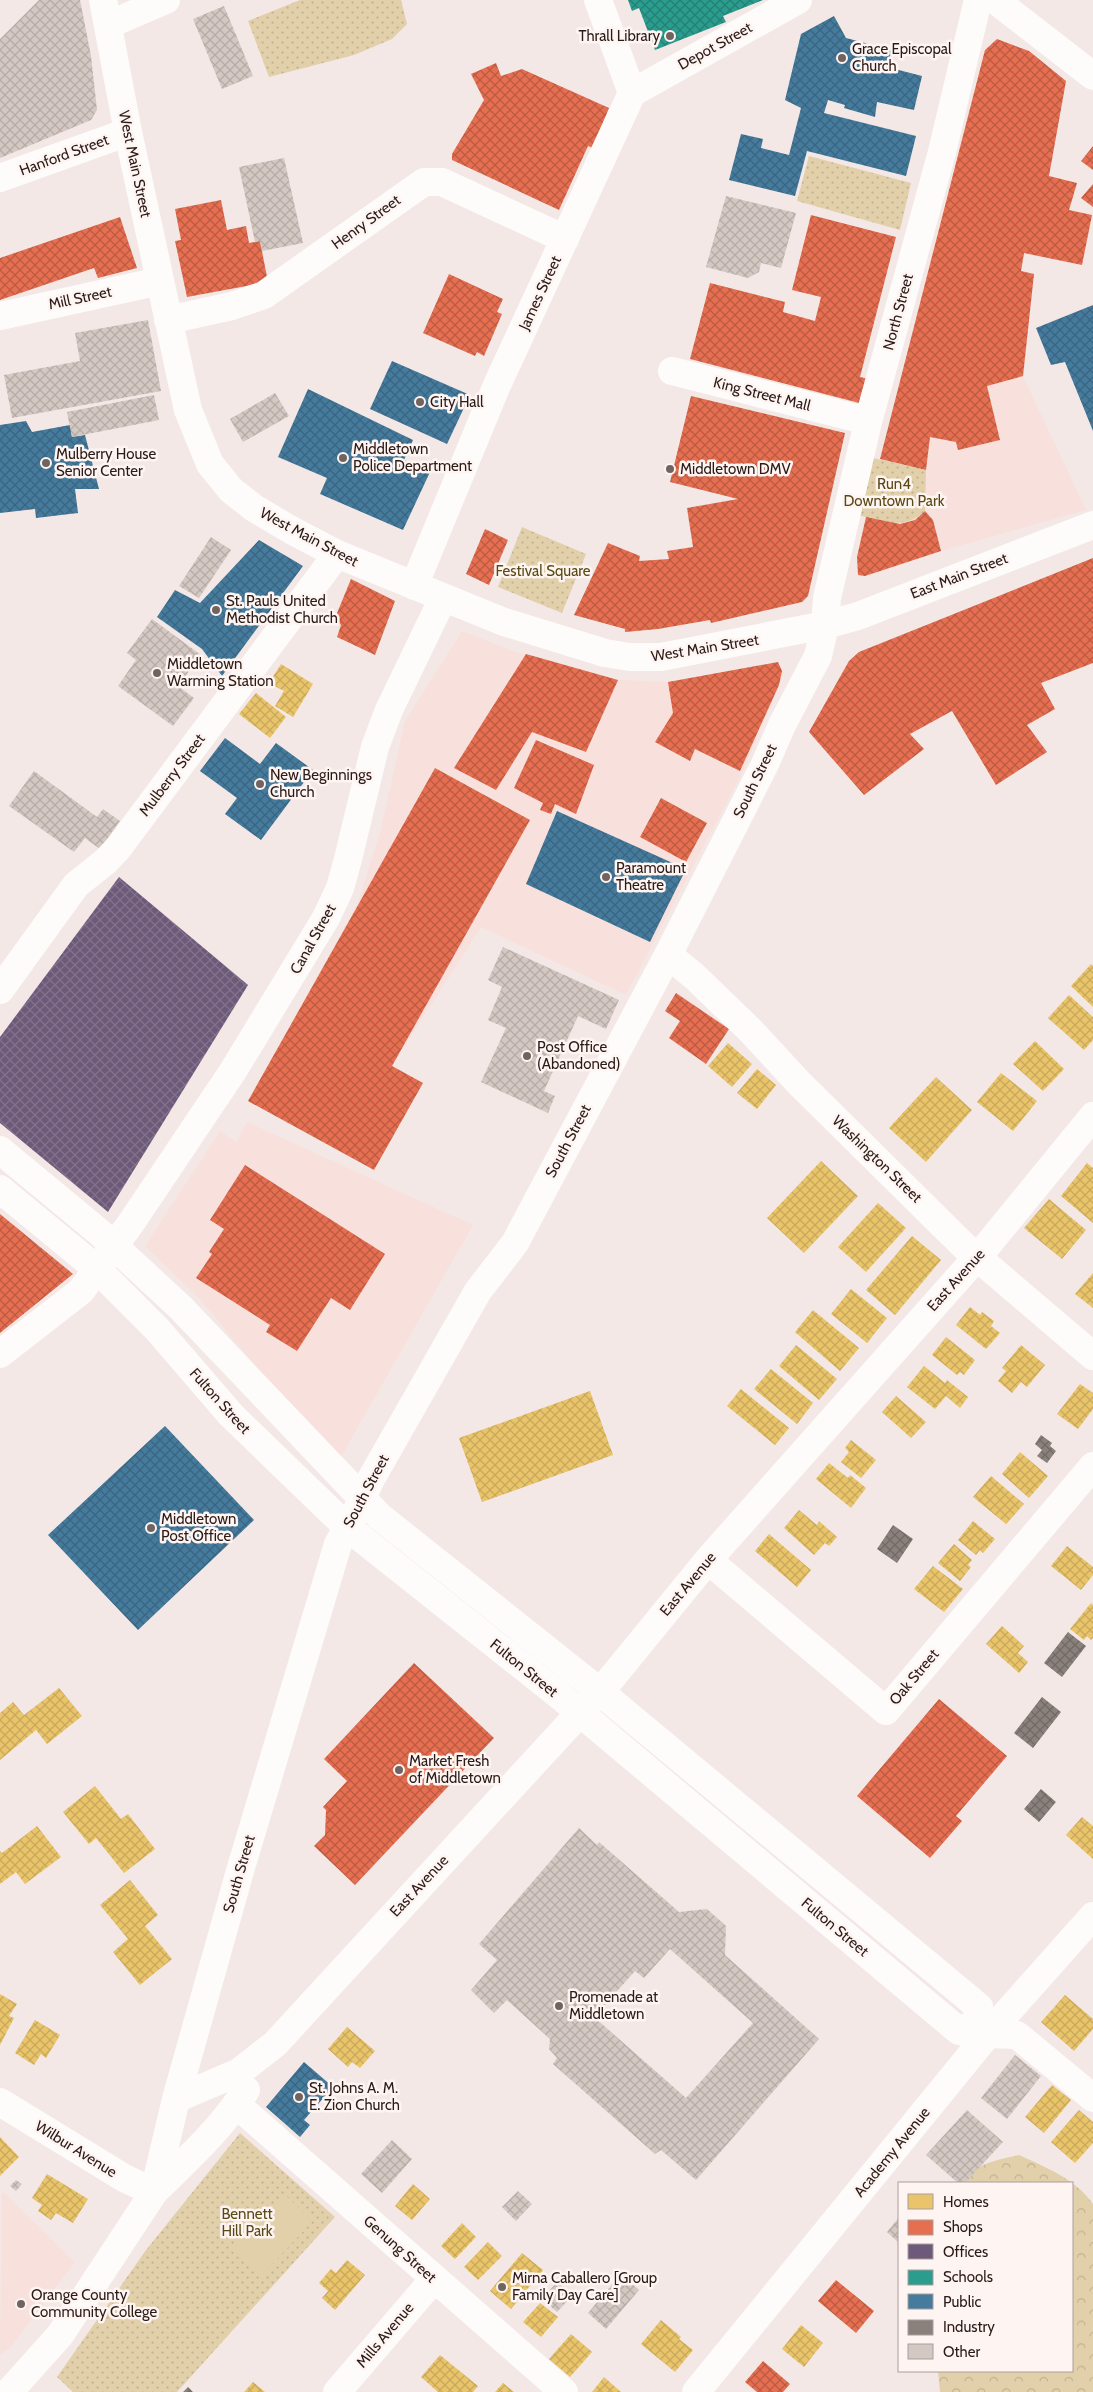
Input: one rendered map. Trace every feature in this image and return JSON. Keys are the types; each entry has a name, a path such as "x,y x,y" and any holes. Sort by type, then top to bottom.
{"street":[{"path":"105,12 166,0"},
{"path":"598,0 632,93"},
{"name":"Depot Street","path":"632,93 798,0"},
{"name":"North Street","path":"825,625 827,598 868,422 942,152 978,0"},
{"path":"995,0 1093,76"},
{"name":"West Main Street","path":"105,12 128,132 188,410 210,464 231,490 254,508 337,554 504,622 604,653 630,657 661,657 825,625"},
{"name":"James Street","path":"414,586 497,386 632,93"},
{"name":"Hanford Street","path":"0,178 128,132"},
{"name":"Henry Street","path":"168,320 232,306 264,295 424,182 442,182 565,238"},
{"name":"Mill Street","path":"0,316 160,281"},
{"name":"King Street Mall","path":"672,371 852,416"},
{"name":"East Main Street","path":"825,625 858,616 1093,525"},
{"name":"Mulberry Street","path":"0,990 76,885 106,861 119,847 337,554"},
{"name":"Canal Street","path":"114,1246 233,1071 326,918 340,888 375,747 389,710 444,598"},
{"name":"South Street","path":"9,2392 60,2335 154,2192 176,2099 240,1870 338,1544 356,1512 371,1479 478,1291 515,1243 668,955 818,656 825,625"},
{"name":"Washington Street","path":"668,955 694,976 744,1024 849,1133 873,1154 976,1256 1093,1356"},
{"name":"East Avenue","path":"176,2099 239,2072 275,2044 579,1713 708,1560 976,1256 1093,1116"},
{"name":"Fulton Street","path":"0,1150 114,1246 181,1308 356,1512 379,1516 599,1690 979,2007 982,2028 959,2031 579,1713 356,1512 231,1415 157,1329 97,1269 0,1189"},
{"path":"0,1354 80,1291 114,1246"},
{"name":"Oak Street","path":"708,1560 886,1711 1093,1466"},
{"name":"Academy Avenue","path":"696,2392 982,2028 1093,1916"},
{"path":"982,2028 1016,2035 1093,2098"},
{"name":"East Avenue","path":"154,2192 198,2150 237,2105 275,2044"},
{"name":"Wilbur Avenue","path":"0,2102 124,2178 154,2192"},
{"name":"Genung Street","path":"237,2105 564,2392"},
{"name":"Mills Avenue","path":"337,2392 434,2279"}],"shaded area":[{"path":"997,39 1029,51 1066,81 1049,176 1077,183 1069,210 1092,215 1082,265 1025,254 1021,271 1034,274 1023,376 1086,510 941,551 865,576 858,575 857,557 880,459 985,50"},
{"path":"462,631 513,651 619,680 668,682 778,662 784,673 744,769 626,995 481,927 392,1066 423,1083 374,1170 248,1101 357,905 380,833 405,721"},
{"path":"247,1122 473,1225 341,1457 258,1369 199,1298 145,1246 220,1131 236,1142"},
{"name":"Orange County Community College","path":"2,2191 75,2262 11,2347 0,2355"}],"green space":[{"path":"300,0 401,0 407,24 392,39 354,55 269,77 248,21"},
{"path":"809,156 911,183 900,230 797,201"},
{"name":"Run4 Downtown Park","path":"873,458 926,470 925,511 909,521 901,523 885,522 857,515"},
{"name":"Festival Square","path":"522,527 586,554 562,613 498,587"},
{"name":"Bennett Hill Park","path":"240,2133 335,2217 177,2392 73,2392 57,2377 146,2250"},
{"path":"1019,2155 1049,2169 1070,2182 962,2182 972,2171 979,2167"},
{"path":"1073,2184 1093,2204 1093,2392 940,2392 938,2372 1073,2372"},
{"path":"285,2195 313,2221 260,2277 232,2251"}],"building: Homes":[{"path":"281,664 313,684 293,717 275,706 284,691 269,683"},
{"path":"256,693 286,717 270,738 239,714"},
{"path":"1091,964 1093,966 1093,1007 1071,986"},
{"path":"1069,995 1093,1017 1093,1040 1084,1050 1048,1018"},
{"path":"1035,1041 1064,1069 1043,1091 1013,1064"},
{"path":"728,1043 752,1064 732,1087 708,1066"},
{"path":"757,1069 776,1085 757,1109 737,1093"},
{"path":"1001,1073 1037,1101 1013,1131 977,1102"},
{"path":"936,1077 972,1110 926,1162 889,1128"},
{"path":"821,1161 858,1196 804,1253 767,1218"},
{"path":"1087,1163 1093,1168 1093,1223 1061,1196"},
{"path":"1049,1199 1086,1230 1062,1259 1024,1228"},
{"path":"878,1203 906,1228 866,1272 838,1247"},
{"path":"912,1236 941,1260 895,1315 866,1290"},
{"path":"1093,1273 1093,1308 1075,1294"},
{"path":"851,1289 887,1318 867,1343 831,1314"},
{"path":"970,1307 980,1315 982,1312 994,1321 991,1326 1000,1333 986,1349 956,1325"},
{"path":"813,1310 859,1348 840,1371 795,1332"},
{"path":"946,1337 975,1360 964,1375 960,1372 957,1375 932,1355"},
{"path":"796,1345 837,1379 819,1400 779,1366"},
{"path":"1021,1345 1045,1365 1027,1387 1021,1382 1012,1393 998,1381 1006,1371 1002,1368"},
{"path":"924,1366 945,1383 947,1380 968,1397 960,1408 946,1396 935,1409 907,1387"},
{"path":"771,1369 813,1403 797,1424 754,1389"},
{"path":"1080,1384 1093,1393 1093,1409 1078,1429 1057,1414"},
{"path":"741,1389 789,1428 775,1445 727,1406"},
{"path":"590,1391 613,1455 482,1502 459,1438"},
{"path":"896,1396 926,1422 911,1438 882,1412"},
{"path":"851,1440 876,1460 861,1478 841,1462 849,1452 845,1448"},
{"path":"1020,1452 1048,1476 1029,1498 1002,1474"},
{"path":"829,1463 848,1478 850,1475 866,1488 851,1508 816,1479"},
{"path":"991,1476 1024,1504 1006,1524 973,1497"},
{"path":"799,1510 817,1525 819,1521 837,1537 829,1546 825,1543 814,1555 784,1528"},
{"path":"973,1521 995,1539 983,1553 980,1550 976,1555 958,1540"},
{"path":"769,1534 811,1570 797,1587 755,1551"},
{"path":"954,1544 972,1560 968,1565 971,1567 960,1581 938,1563"},
{"path":"1067,1546 1093,1567 1093,1575 1081,1590 1051,1566"},
{"path":"933,1566 963,1589 944,1612 914,1589"},
{"path":"1091,1603 1093,1605 1093,1638 1091,1640 1087,1636 1084,1640 1070,1629"},
{"path":"1002,1626 1024,1646 1018,1653 1028,1662 1019,1673 986,1644"},
{"path":"59,1688 82,1716 47,1744 36,1730 0,1760 0,1713 13,1702 24,1715"},
{"path":"95,1786 121,1819 128,1814 155,1849 124,1873 96,1838 89,1844 63,1812"},
{"path":"1082,1817 1093,1826 1093,1859 1066,1835"},
{"path":"37,1826 61,1857 25,1884 16,1872 0,1884 0,1851 2,1853"},
{"path":"130,1880 158,1915 145,1926 172,1959 140,1985 113,1952 128,1939 100,1905"},
{"path":"0,1994 17,2004 9,2016 14,2018 0,2045"},
{"path":"1065,1995 1093,2019 1093,2029 1074,2051 1041,2022"},
{"path":"35,2020 60,2035 46,2058 41,2054 34,2065 15,2053"},
{"path":"347,2027 375,2051 360,2068 352,2062 348,2067 328,2049"},
{"path":"1052,2085 1071,2100 1044,2133 1025,2117"},
{"path":"1079,2110 1093,2122 1093,2143 1075,2163 1051,2142"},
{"path":"0,2137 19,2157 0,2176"},
{"path":"47,2174 88,2199 73,2223 56,2213 51,2220 38,2211 42,2205 32,2198"},
{"path":"413,2184 430,2199 412,2220 395,2206"},
{"path":"462,2223 476,2237 455,2259 441,2246"},
{"path":"488,2242 502,2256 478,2280 464,2267"},
{"path":"522,2253 543,2270 511,2309 490,2291"},
{"path":"347,2260 365,2275 335,2310 322,2298 328,2291 319,2283 331,2269 336,2273"},
{"path":"540,2303 558,2317 541,2337 523,2322"},
{"path":"661,2320 681,2337 679,2339 693,2350 675,2372 641,2344"},
{"path":"801,2325 823,2343 804,2367 782,2349"},
{"path":"571,2334 592,2352 570,2377 549,2359"},
{"path":"440,2355 478,2386 473,2392 438,2392 421,2377"},
{"path":"604,2377 621,2392 592,2392"},
{"path":"253,2382 265,2392 244,2392"},
{"path":"503,2383 514,2392 495,2392"}],"building: Shops":[{"path":"997,39 1029,51 1066,81 1049,176 1077,183 1069,210 1092,215 1082,265 1024,253 1021,271 1034,274 1023,376 987,386 1000,440 958,450 956,442 930,437 926,470 880,459 985,50"},
{"path":"496,63 501,76 522,69 609,108 593,148 588,146 559,210 452,160 452,154 484,100 471,74"},
{"path":"1093,146 1093,170 1081,161"},
{"path":"1093,184 1093,207 1081,198"},
{"path":"221,200 227,230 246,226 249,243 260,241 268,282 187,297 175,241 181,240 175,209"},
{"path":"811,215 896,237 860,377 873,380 867,405 690,359 710,283 785,302 783,312 815,321 821,297 792,290"},
{"path":"120,217 137,268 98,278 94,268 0,300 0,258"},
{"path":"449,274 503,299 497,312 502,314 484,356 477,352 475,356 423,333"},
{"path":"691,396 845,433 808,596 802,602 711,623 710,620 658,629 625,632 625,629 574,615 608,543 640,556 639,561 669,559 667,551 693,547 687,508 738,499 670,482"},
{"path":"925,511 933,520 941,551 865,576 858,575 857,557 866,517 900,524 915,520"},
{"path":"485,529 508,540 489,585 466,574"},
{"path":"1093,558 1093,663 1041,683 1055,709 1027,725 1047,752 996,785 952,711 910,734 924,749 864,795 809,732 849,661 859,652"},
{"path":"351,579 395,601 375,655 337,637 341,625 335,618"},
{"path":"526,654 618,680 586,752 532,732 496,790 454,768"},
{"path":"778,662 782,671 779,685 740,771 695,749 690,761 655,742 673,713 668,682"},
{"path":"536,740 594,765 576,814 555,804 551,814 540,810 543,803 514,788"},
{"path":"435,768 530,820 392,1066 423,1083 374,1170 248,1101"},
{"path":"661,798 707,823 686,862 640,837"},
{"path":"676,993 729,1029 706,1064 669,1038 680,1021 665,1011"},
{"path":"245,1165 385,1254 350,1310 331,1298 297,1351 266,1332 270,1325 196,1278 212,1254 209,1252 224,1229 210,1220"},
{"path":"0,1214 73,1274 0,1333"},
{"name":"Market Fresh of Middletown","path":"414,1663 494,1738 355,1885 314,1846 325,1835 326,1810 323,1807 347,1781 324,1759"},
{"path":"939,1699 1007,1756 956,1816 962,1821 930,1858 857,1796"},
{"path":"836,2280 874,2311 856,2333 818,2301"},
{"path":"763,2361 790,2384 783,2392 757,2392 745,2382"}],"building: Offices":[{"path":"119,877 248,985 108,1212 0,1123 0,1037"}],"building: Schools":[{"name":"Thrall Library","path":"628,0 763,0 723,16 726,22 655,50 639,8 632,11"}],"building: Public":[{"path":"834,16 846,38 892,50 887,67 922,76 914,110 877,102 875,117 844,108 845,105 828,100 824,113 916,136 906,176 807,151 795,196 729,180 741,134 763,139 761,148 789,155 801,108 785,100 801,34"},
{"path":"1093,305 1093,431 1065,362 1051,365 1036,328"},
{"name":"City Hall","path":"392,361 470,395 447,444 370,409"},
{"name":"Middletown Police Department","path":"308,389 413,440 404,460 430,472 403,530 320,494 327,478 278,457"},
{"name":"Mulberry House Senior Center","path":"26,421 32,432 70,425 72,437 85,435 99,489 75,489 78,513 36,518 35,509 0,513 0,425"},
{"name":"St. Pauls United Methodist Church","path":"259,540 303,566 222,676 202,649 157,617 175,590 200,603"},
{"name":"New Beginnings Church","path":"225,738 260,764 276,743 313,770 261,840 225,814 237,798 200,771"},
{"name":"Paramount Theatre","path":"557,811 686,869 650,942 526,884"},
{"name":"Middletown Post Office","path":"165,1426 254,1520 138,1630 48,1535"},
{"name":"St. Johns A. M. E. Zion Church","path":"304,2062 333,2087 304,2120 310,2125 300,2137 266,2107"}],"building: Industry":[{"path":"1041,1435 1052,1443 1050,1446 1056,1451 1047,1463 1037,1456 1042,1450 1035,1444"},
{"path":"893,1525 913,1539 897,1563 877,1549"},
{"path":"1068,1632 1086,1646 1062,1677 1044,1663"},
{"path":"1042,1697 1061,1712 1033,1748 1014,1733"},
{"path":"1041,1789 1056,1802 1039,1822 1024,1809"},
{"path":"188,2387 193,2392 183,2392"}],"building: Other":[{"path":"39,0 80,0 91,56 97,110 91,120 0,158 0,39"},
{"path":"224,6 253,76 222,89 193,19"},
{"path":"284,158 303,243 262,251 260,241 255,242 239,167"},
{"path":"726,196 796,213 781,268 761,263 759,272 748,278 706,267"},
{"path":"148,320 161,391 12,418 4,375 80,361 75,333"},
{"path":"275,393 289,416 243,442 230,419"},
{"path":"154,395 159,420 72,437 67,412"},
{"path":"211,537 231,550 199,598 179,586"},
{"name":"Middletown Warming Station","path":"152,619 201,655 178,686 194,698 173,726 118,686 136,660 127,653"},
{"path":"34,771 97,817 103,809 120,821 100,849 85,838 74,852 9,806"},
{"name":"Post Office (Abandoned)","path":"503,947 619,1000 606,1029 578,1016 544,1091 555,1096 548,1113 481,1082 506,1028 488,1020 502,987 488,980"},
{"name":"Promenade at Middletown","path":"579,1828 597,1845 599,1842 679,1912 707,1909 726,1926 725,1955 819,2039 696,2180 661,2150 655,2154 553,2064 557,2058 549,2049 550,2039 507,2000 494,2013 471,1990 497,1960 479,1944","holes":["670,1949 753,2023 686,2098 594,2017 635,1971 644,1978"]},
{"path":"1015,2055 1041,2076 1007,2119 981,2098"},
{"path":"967,2110 1003,2142 966,2182 957,2182 926,2155"},
{"path":"392,2140 412,2159 382,2193 361,2174"},
{"path":"16,2180 22,2184 16,2191 10,2186"},
{"path":"518,2191 532,2204 516,2221 502,2207"},
{"path":"898,2218 898,2242 887,2232"},
{"path":"621,2274 639,2290 606,2329 588,2313"},
{"path":"557,2282 573,2295 557,2312 542,2299"}],"place":[{"name":"Thrall Library","path":"670,36"},
{"name":"Grace Episcopal Church","path":"842,58"},
{"name":"City Hall","path":"420,402"},
{"name":"Middletown Police Department","path":"343,458"},
{"name":"Mulberry House Senior Center","path":"46,463"},
{"name":"Middletown DMV","path":"670,469"},
{"name":"St. Pauls United Methodist Church","path":"216,610"},
{"name":"Middletown Warming Station","path":"157,673"},
{"name":"New Beginnings Church","path":"260,784"},
{"name":"Paramount Theatre","path":"606,877"},
{"name":"Post Office (Abandoned)","path":"527,1056"},
{"name":"Middletown Post Office","path":"151,1528"},
{"name":"Market Fresh of Middletown","path":"399,1770"},
{"name":"Promenade at Middletown","path":"559,2006"},
{"name":"St. Johns A. M. E. Zion Church","path":"299,2097"},
{"name":"Mirna Caballero [Group Family Day Care]","path":"502,2287"},
{"name":"Orange County Community College","path":"21,2304"}]}
